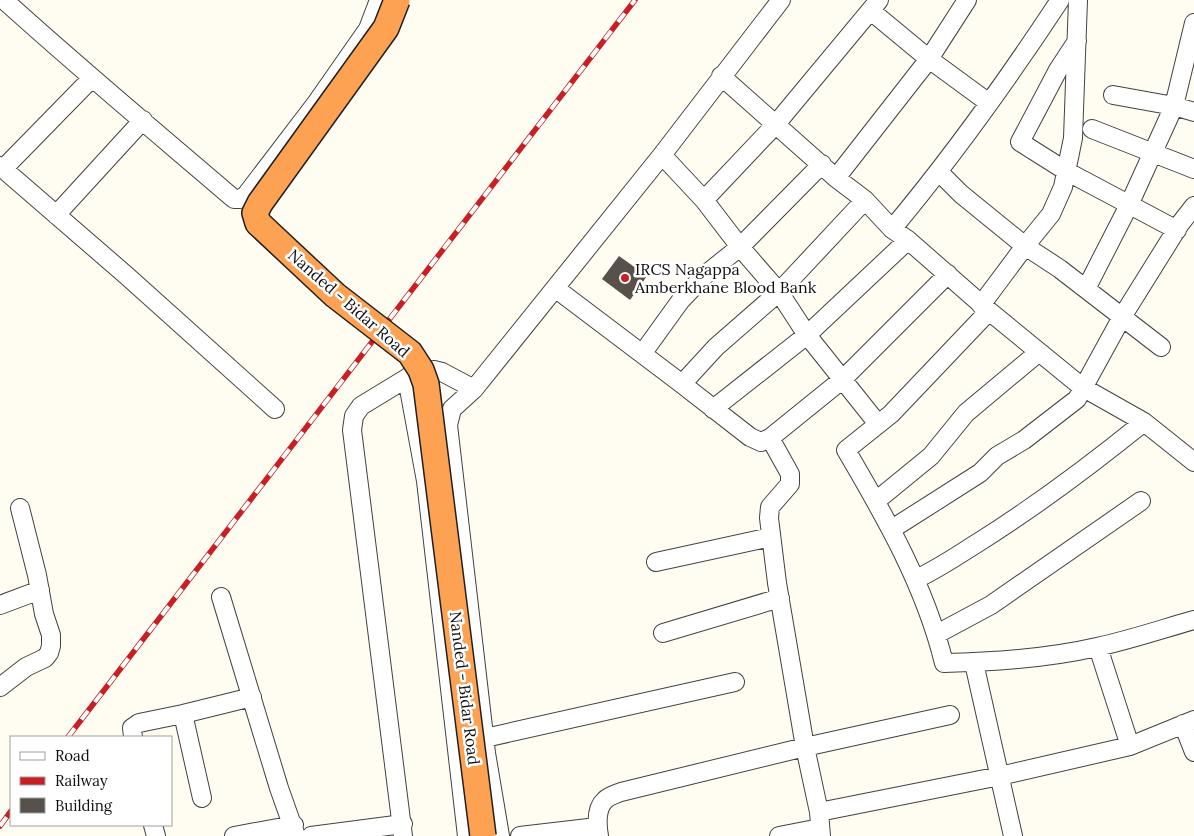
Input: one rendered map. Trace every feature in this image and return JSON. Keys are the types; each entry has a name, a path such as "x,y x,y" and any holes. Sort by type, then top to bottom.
{"highway":[{"name":"Nanded - Bidar Road","path":"397,0 386,28 260,203 255,213 258,222 335,295 410,353 421,370 426,384 483,836"}],"street":[{"path":"4,0 234,200 246,195 317,102 368,29 379,0"},
{"path":"500,836 485,738 448,426 452,409 474,389 662,155 781,0"},
{"path":"836,178 929,59 967,0"},
{"path":"892,228 939,172 1015,68 1060,0"},
{"path":"1078,0 1073,138 1063,187 1051,214 1025,246 985,308 891,414 846,450 892,529 916,580 937,634 944,663 974,662 1063,653 1098,647 1194,620"},
{"path":"704,200 776,124 875,6 929,59 988,103"},
{"path":"1086,289 1129,204 1174,106 1194,23"},
{"path":"1077,40 1058,70 1020,142 1066,171 1177,230"},
{"path":"721,76 836,178 865,200 892,228 948,274 985,308 1082,387 1144,422 1194,462"},
{"path":"92,78 2,168 275,410"},
{"path":"1113,95 1174,106 1194,112"},
{"path":"56,214 143,120"},
{"path":"1092,128 1194,169"},
{"path":"662,155 704,200 740,247 779,292 807,335 878,424"},
{"path":"642,354 681,300 705,275 740,247 822,164"},
{"path":"939,172 961,194 1025,246 1060,269 1161,347"},
{"path":"682,384 716,347 779,292 865,200"},
{"path":"892,529 980,472 997,456 1024,440 1076,400 1122,316 1194,206"},
{"path":"713,409 807,335 908,240"},
{"path":"555,288 750,437 761,442 770,438 842,379 948,274"},
{"path":"876,501 932,456 966,413 1039,352"},
{"path":"312,836 403,830 352,430 354,416 361,406 411,375 434,370 442,372 474,389"},
{"path":"407,378 426,481 467,836"},
{"path":"916,580 1004,526 1092,464 1144,422"},
{"path":"770,438 790,474 790,484 770,507 769,518 780,598 820,826"},
{"path":"937,634 991,605 1141,501"},
{"path":"0,687 26,667 40,661 49,653 51,646 51,635 20,508"},
{"path":"656,562 771,538"},
{"path":"0,605 40,590"},
{"path":"221,597 279,788 295,831 234,836"},
{"path":"664,633 780,598"},
{"path":"1098,647 1130,746"},
{"path":"974,662 1013,836"},
{"path":"485,738 735,682"},
{"path":"133,736 132,728 139,723 252,697"},
{"path":"184,714 202,798"},
{"path":"520,836 598,832 598,814 604,800 620,792 805,747 950,715"},
{"path":"779,836 1000,776 1130,746 1189,722 1194,752"}],"building":[{"name":"IRCS Nagappa Amberkhane Blood Bank","path":"619,256 647,276 630,300 602,279"}],"railway":[{"path":"69,736 635,0"},
{"path":"0,826 10,812"}],"place":[{"name":"IRCS Nagappa Amberkhane Blood Bank","path":"625,278"}]}
